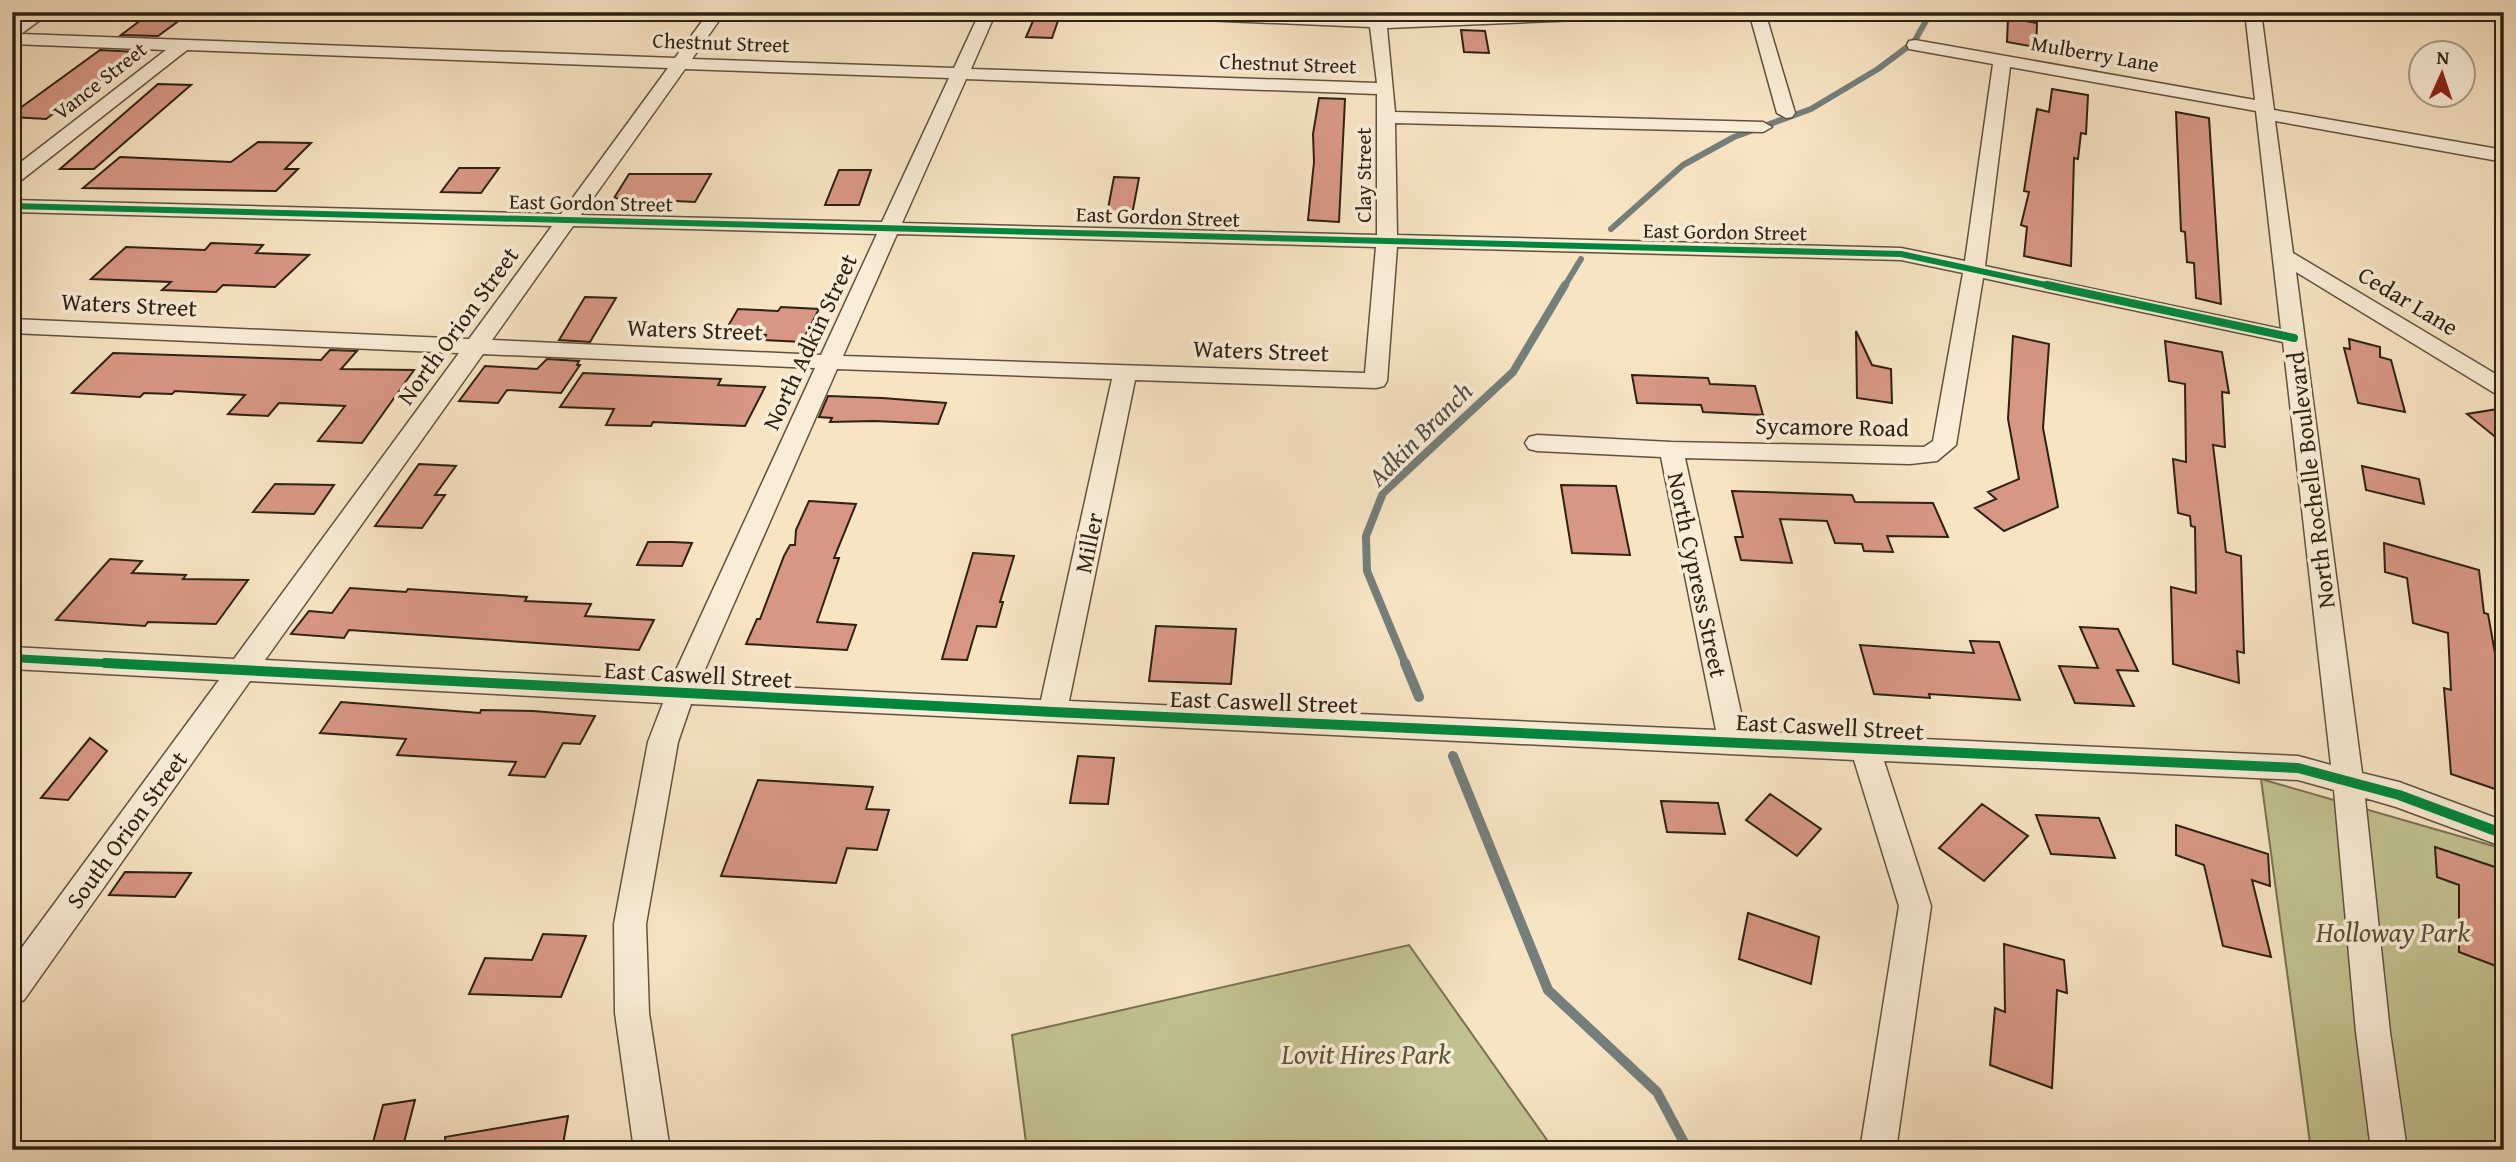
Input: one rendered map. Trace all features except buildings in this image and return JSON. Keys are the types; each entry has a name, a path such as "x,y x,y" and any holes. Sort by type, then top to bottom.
{"street":[{"path":"12,33 43,12"},
{"name":"North Orion Street","path":"243,671 717,12"},
{"name":"North Adkin Street","path":"652,1150 632,1013 630,925 663,742 693,660 988,12"},
{"path":"1131,12 1375,18 1648,12"},
{"path":"1757,12 1786,113"},
{"name":"North Rochelle Boulevard","path":"2253,12 2348,781 2373,1032 2389,1150"},
{"name":"Clay Street","path":"1375,18 1386,89 1387,241 1376,381"},
{"name":"Chestnut Street","path":"12,39 1386,89"},
{"name":"Mulberry Lane","path":"1915,45 2504,156"},
{"name":"Vance Street","path":"12,178 183,46"},
{"name":"Sycamore Road","path":"1537,443 1671,450 1929,455 1944,445 1974,269 2002,60"},
{"path":"1386,117 1763,127"},
{"name":"East Gordon Street","path":"12,206 891,226 1901,254 2294,338"},
{"name":"Cedar Lane","path":"2285,257 2504,389"},
{"name":"Waters Street","path":"12,326 829,362 1376,381"},
{"name":"Miller","path":"1053,712 1125,373"},
{"name":"North Cypress Street","path":"1671,450 1732,742"},
{"name":"East Caswell Street","path":"12,658 1053,712 2298,768 2399,795 2504,834"},
{"name":"South Orion Street","path":"12,989 243,671"},
{"path":"1865,748 1915,906 1878,1150"}],"green space":[{"name":"Holloway Park","path":"2261,779 2504,849 2504,1150 2311,1150"},
{"name":"Lovit Hires Park","path":"1409,945 1554,1150 1027,1150 1012,1035"}],"waterway":[{"name":"Adkin Branch","path":"1611,229 1683,165 1734,137 1811,109 1878,69 1914,42 1931,12"},
{"name":"Adkin Branch","path":"1564,287 1581,259"},
{"name":"Adkin Branch","path":"1406,665 1367,571 1366,536 1383,493 1513,372 1565,285"},
{"name":"Adkin Branch","path":"1405,663 1419,697"},
{"name":"Adkin Branch","path":"1453,756 1548,990 1657,1092 1688,1150"}],"cycle path":[{"path":"12,206 1901,254 2294,338"},
{"path":"12,658 1053,712 2298,768 2399,795 2504,834"}]}
